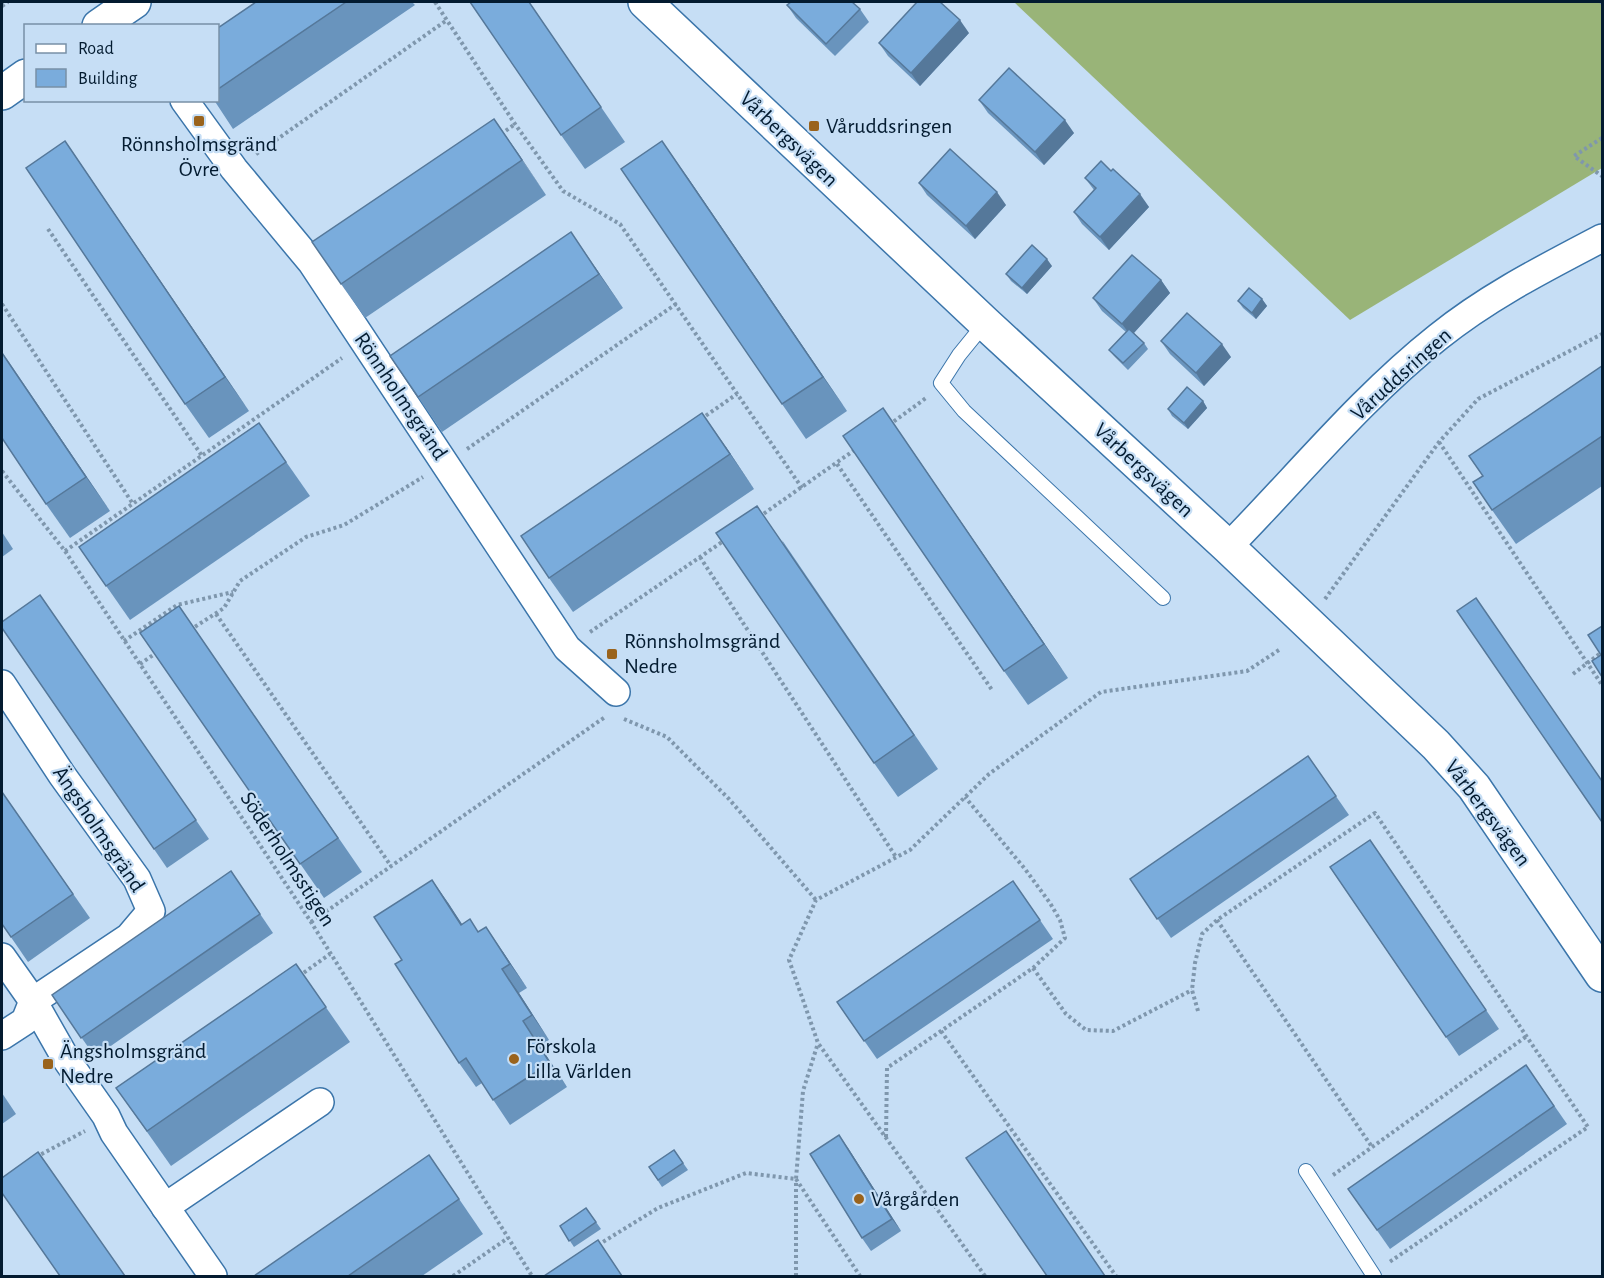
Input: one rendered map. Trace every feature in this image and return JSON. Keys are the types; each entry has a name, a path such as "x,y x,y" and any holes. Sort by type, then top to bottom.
{"street":[{"name":"Vårbergsvägen","path":"645,2 985,323 1228,547 1436,746 1474,787 1602,975"},
{"path":"2,93 24,77"},
{"name":"Rönnholmsgränd","path":"185,102 234,169 312,263 567,648 613,703"},
{"name":"Våruddsringen","path":"1228,547 1350,418 1438,337 1513,285 1602,238"},
{"name":"Ängsholmsgränd","path":"2,684 62,775 137,879 151,911 129,937 33,1001 25,1021 2,1036"},
{"path":"2,957 33,1001 66,1059 106,1116 114,1133 213,1276"},
{"path":"165,1207 320,1102"}],"lane":[{"path":"985,323 940,383 964,411 1163,598"},
{"path":"1306,1171 1373,1275"}],"path":[{"path":"2,6 8,2"},
{"path":"435,2 515,124 563,191 620,224 802,488"},
{"path":"234,169 447,20"},
{"path":"495,138 515,124"},
{"path":"1602,138 1574,156 1602,176"},
{"path":"48,230 202,456"},
{"path":"2,304 133,504"},
{"path":"187,632 224,608 240,581 306,537 344,525 445,463 676,304"},
{"path":"1323,601 1439,442 1479,399 1602,334"},
{"path":"65,551 365,342"},
{"path":"884,429 930,394 940,383"},
{"path":"699,420 737,394"},
{"path":"1439,442 1602,686"},
{"path":"756,519 865,443"},
{"path":"837,464 993,690"},
{"name":"Söderholmsstigen","path":"2,471 65,551 310,922 532,1276"},
{"path":"1471,489 1480,482"},
{"path":"567,648 728,538"},
{"path":"700,557 896,857"},
{"path":"124,641 177,605 233,592"},
{"path":"216,614 391,866"},
{"path":"140,664 168,645"},
{"path":"985,1276 818,1043 789,960 816,900 910,850 989,774 1101,692 1247,671 1279,650"},
{"path":"1573,674 1602,652"},
{"path":"310,922 391,866 613,703 667,737 729,799 816,900"},
{"path":"885,1137 887,1068 1033,968 1065,938 1060,920 1024,869 965,796"},
{"path":"1198,1011 1192,990 1202,934 1217,920 1375,813 1588,1127 1373,1275"},
{"path":"1217,920 1372,1147"},
{"path":"292,980 330,954"},
{"path":"1033,968 1066,1014 1086,1030 1113,1031 1192,990"},
{"path":"941,1031 1116,1276"},
{"path":"1316,1187 1527,1036"},
{"path":"796,1276 796,1179 803,1091 818,1043"},
{"path":"30,1161 89,1129 106,1116"},
{"path":"597,1245 658,1208 746,1173 796,1179 860,1276"},
{"path":"453,1276 508,1238"}],"green space":[{"path":"1014,2 1602,2 1602,168 1350,320"}],"building":[{"path":"256,2 346,2 219,88 219,27"},
{"path":"470,2 529,2 601,107 561,135"},
{"path":"791,2 852,2 860,9 826,44 787,5"},
{"path":"917,2 940,2 960,20 911,73 879,43"},
{"path":"1009,68 1065,120 1035,152 979,100"},
{"path":"494,119 522,160 341,284 312,242"},
{"path":"65,141 225,377 185,404 26,168"},
{"path":"662,141 823,377 782,404 621,169"},
{"path":"950,149 997,192 966,226 919,183"},
{"path":"1101,161 1140,194 1100,237 1074,212 1096,188 1085,178"},
{"path":"571,232 599,274 418,397 390,356"},
{"path":"1032,245 1047,259 1022,288 1006,274"},
{"path":"1132,255 1161,280 1122,324 1093,298"},
{"path":"1249,288 1262,299 1252,313 1238,301"},
{"path":"1187,313 1222,344 1196,373 1161,341"},
{"path":"1129,329 1144,343 1123,363 1109,350"},
{"path":"2,353 86,477 46,504 2,438"},
{"path":"1602,366 1602,436 1492,510 1473,482 1483,476 1469,456"},
{"path":"1187,387 1203,401 1184,423 1168,409"},
{"path":"883,408 1044,644 1004,671 843,436"},
{"path":"702,413 730,454 549,578 521,536"},
{"path":"259,423 286,462 106,586 79,547"},
{"path":"757,506 914,735 874,763 716,533"},
{"path":"40,595 196,820 154,849 2,628 2,622"},
{"path":"1476,598 1602,781 1602,822 1457,611"},
{"path":"179,606 338,838 300,864 140,633"},
{"path":"1602,626 1602,677 1592,661 1601,655 1588,635"},
{"path":"1308,756 1336,796 1157,919 1130,879"},
{"path":"2,792 73,894 11,937 2,924"},
{"path":"1370,840 1486,1010 1446,1037 1330,867"},
{"path":"231,871 260,914 81,1038 52,995"},
{"path":"432,880 461,925 470,919 478,932 486,927 510,964 502,969 532,1015 523,1021 550,1063 493,1100 466,1058 459,1063 395,964 402,960 374,917"},
{"path":"1013,881 1040,920 864,1041 837,1002"},
{"path":"296,964 326,1007 147,1131 116,1088"},
{"path":"1526,1065 1554,1106 1377,1230 1348,1189"},
{"path":"1006,1131 1105,1276 1047,1276 966,1158"},
{"name":"Vårgården","path":"839,1135 892,1219 862,1238 810,1154"},
{"path":"674,1150 683,1163 658,1180 649,1167"},
{"path":"38,1152 125,1276 60,1276 2,1193 2,1178"},
{"path":"429,1155 459,1199 348,1276 254,1276"},
{"path":"586,1208 596,1222 569,1241 560,1226"},
{"path":"598,1240 622,1276 544,1276"}],"place":[{"name":"Rönnsholmsgränd Övre","path":"199,121"},
{"name":"Våruddsringen","path":"814,126"},
{"name":"Rönnsholmsgränd Nedre","path":"612,654"},
{"name":"Förskola Lilla Världen","path":"514,1059"},
{"name":"Ängsholmsgränd Nedre","path":"48,1064"},
{"name":"Vårgården","path":"859,1199"}]}
